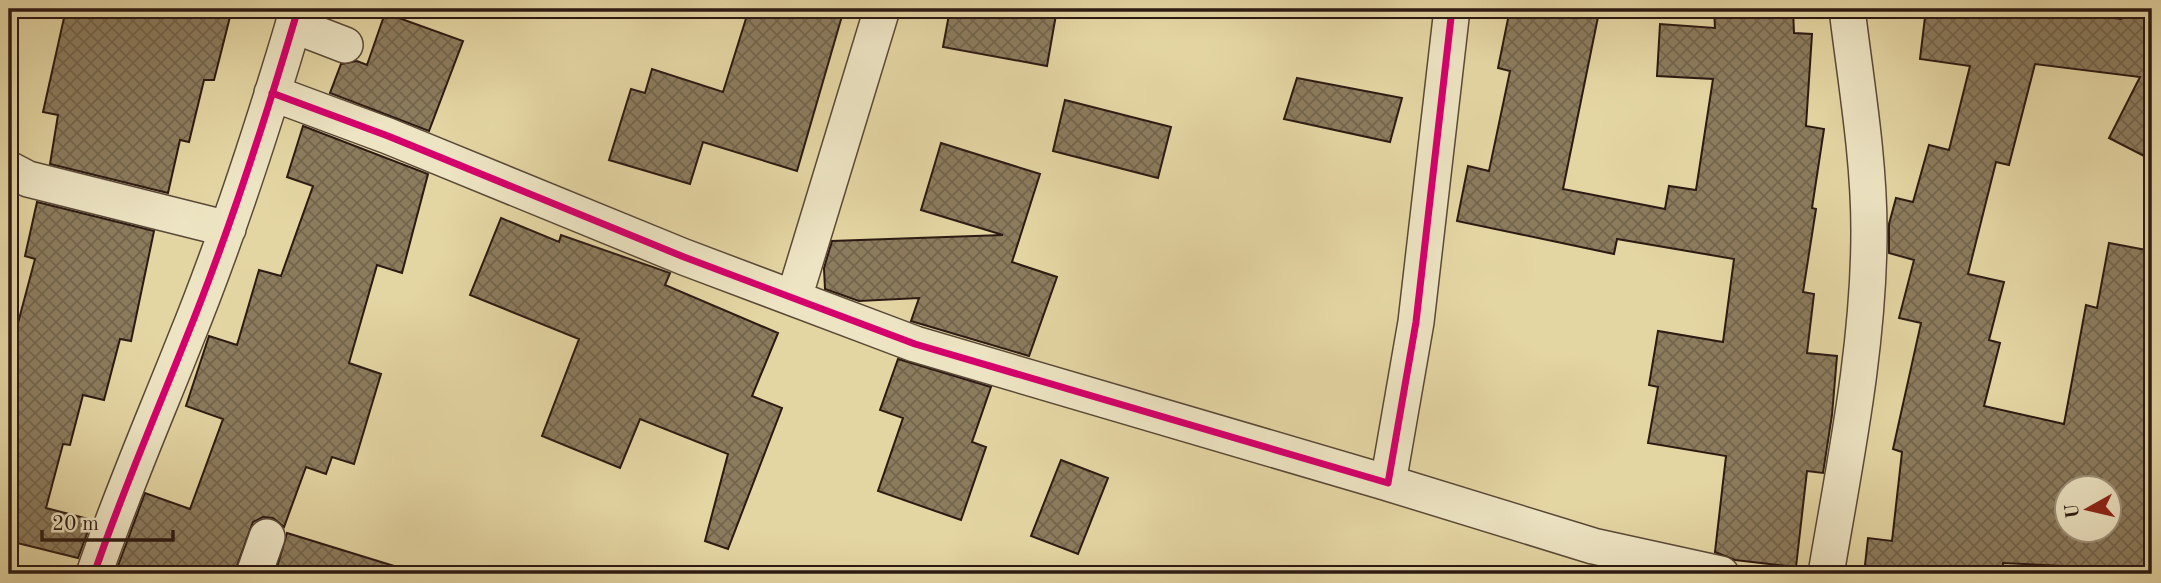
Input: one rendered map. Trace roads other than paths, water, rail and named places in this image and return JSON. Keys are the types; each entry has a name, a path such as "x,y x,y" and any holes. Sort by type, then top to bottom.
{"street":[{"path":"794,298 883,9"},
{"path":"1388,484 1416,322 1452,9"},
{"path":"1826,574 1861,362 1869,233 1868,177 1847,9"},
{"path":"94,574 128,477 185,342 228,229 296,17 345,45"},
{"path":"272,93 915,344 1592,546 1721,574"},
{"path":"9,169 40,182 228,229"},
{"path":"254,574 267,537"}]}
